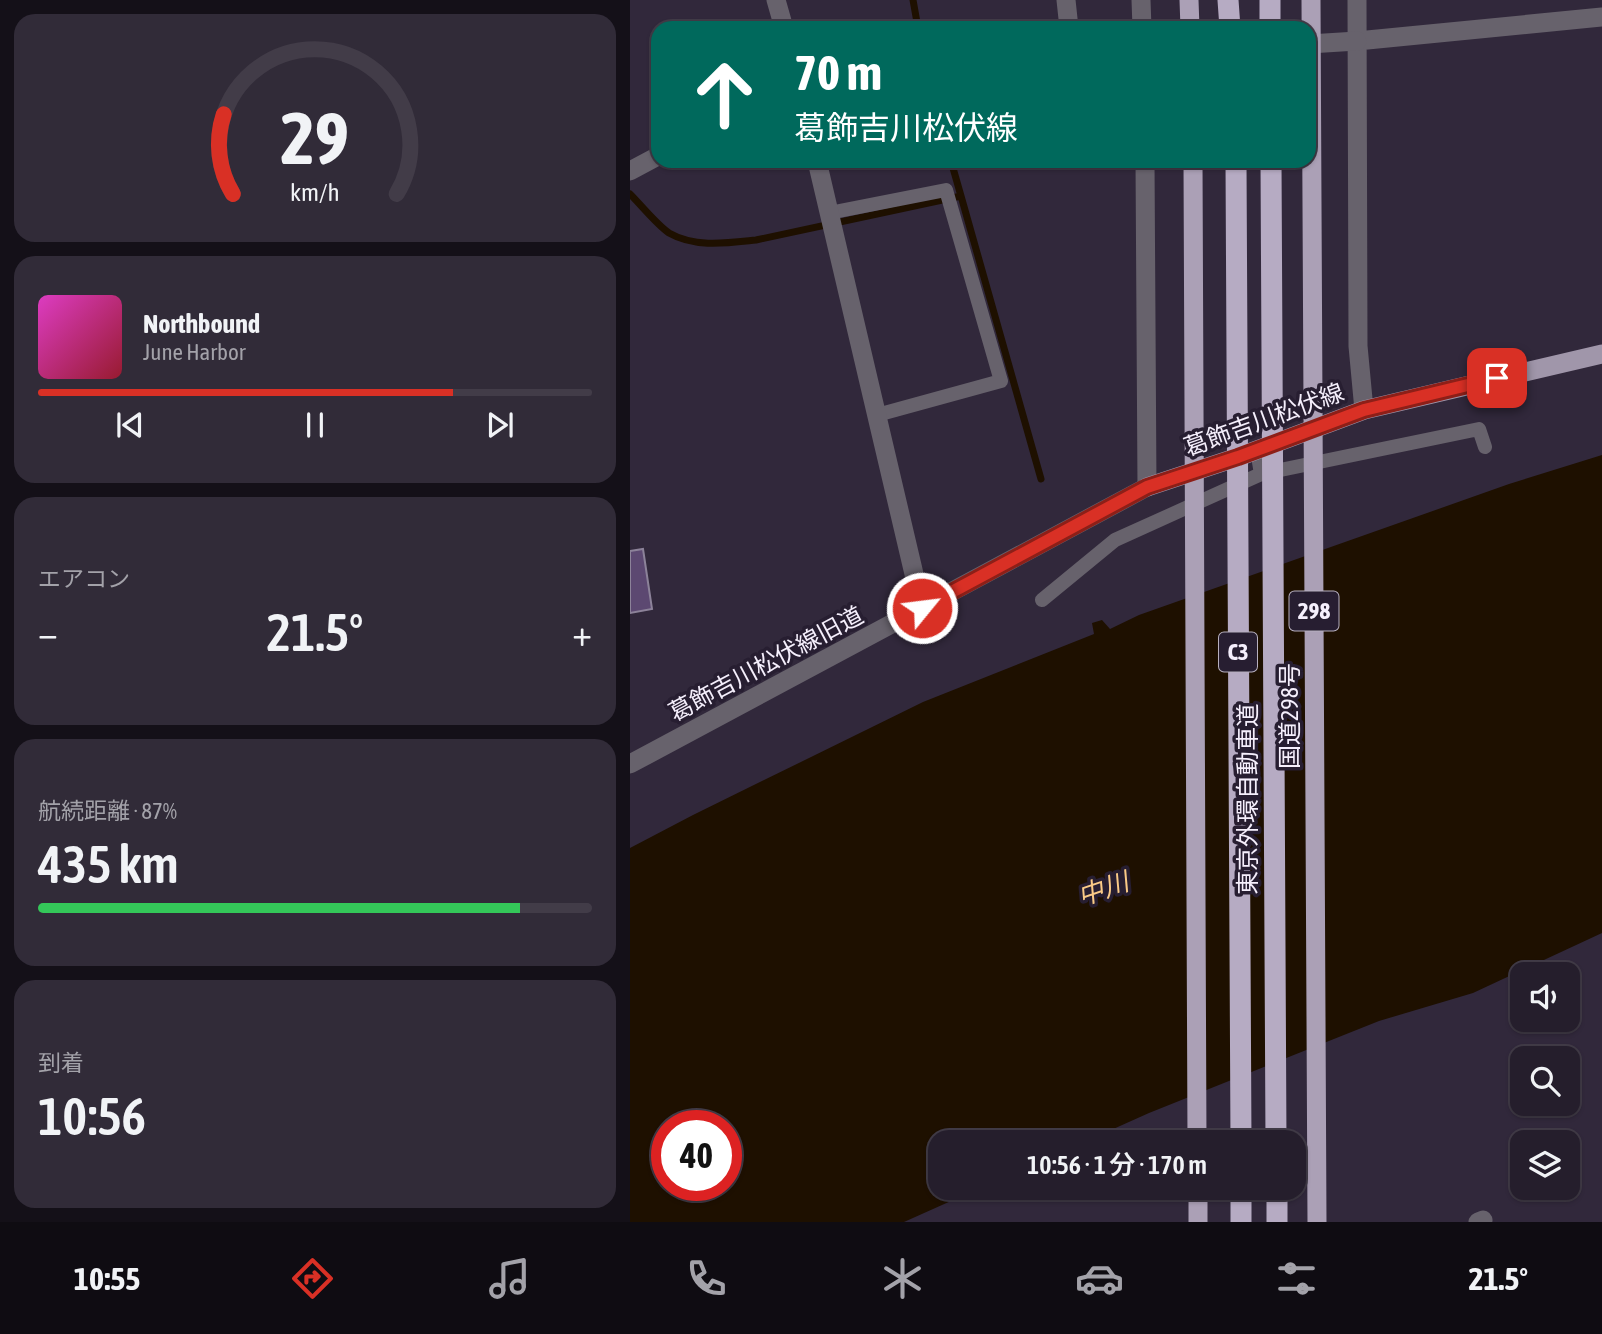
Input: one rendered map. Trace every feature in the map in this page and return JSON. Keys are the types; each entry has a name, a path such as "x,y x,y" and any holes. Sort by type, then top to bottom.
{"highway":[{"path":"1189,0 1190,21"},
{"path":"1228,0 1231,21"},
{"path":"1233,21 1235,0"},
{"path":"1270,0 1270,21"},
{"name":"国道298号","path":"1311,0 1311,21"},
{"path":"1193,168 1197,1130"},
{"name":"東京外環自動車道","path":"1236,168 1241,1130"},
{"name":"東京外環自動車道","path":"1271,168 1276,1130"},
{"name":"国道298号","path":"1312,168 1317,1222"},
{"path":"1198,1200 1198,1222"},
{"path":"1241,1200 1241,1222"},
{"path":"1276,1200 1277,1222"}],"main road":[{"name":"葛飾吉川松伏線","path":"1147,487 1364,410 1602,354"}],"street":[{"path":"776,0 782,21"},
{"path":"1066,0 1068,21"},
{"path":"1141,0 1142,21"},
{"path":"1357,0 1359,346 1364,410"},
{"path":"1316,44 1602,18"},
{"path":"630,171 651,160"},
{"path":"819,168 922,608"},
{"path":"1145,168 1147,487"},
{"name":"葛飾吉川松伏線旧道","path":"630,764 1147,487"}],"lane":[{"path":"829,213 946,190 1001,381 877,415"},
{"path":"1042,600 1115,540 1261,474 1479,429 1485,447"},
{"path":"1257,450 1261,474"}],"water":[{"name":"中川","path":"1602,455 1602,933 1540,962 1510,962 1510,976 1473,993 1379,1021 1111,1130 928,1130 928,1200 953,1200 904,1222 630,1222 630,848 923,702 1094,634 1092,623 1102,620 1110,629 1139,615 1509,484"}],"building":[{"path":"643,549 652,609 630,613 630,551"}],"waterway":[{"path":"913,0 917,21"},
{"path":"953,168 961,196"},
{"path":"630,194 669,233 700,243 756,240 961,196 1041,479"}],"route":[{"path":"922,608 1147,487 1238,457 1364,410 1497,378"}]}
